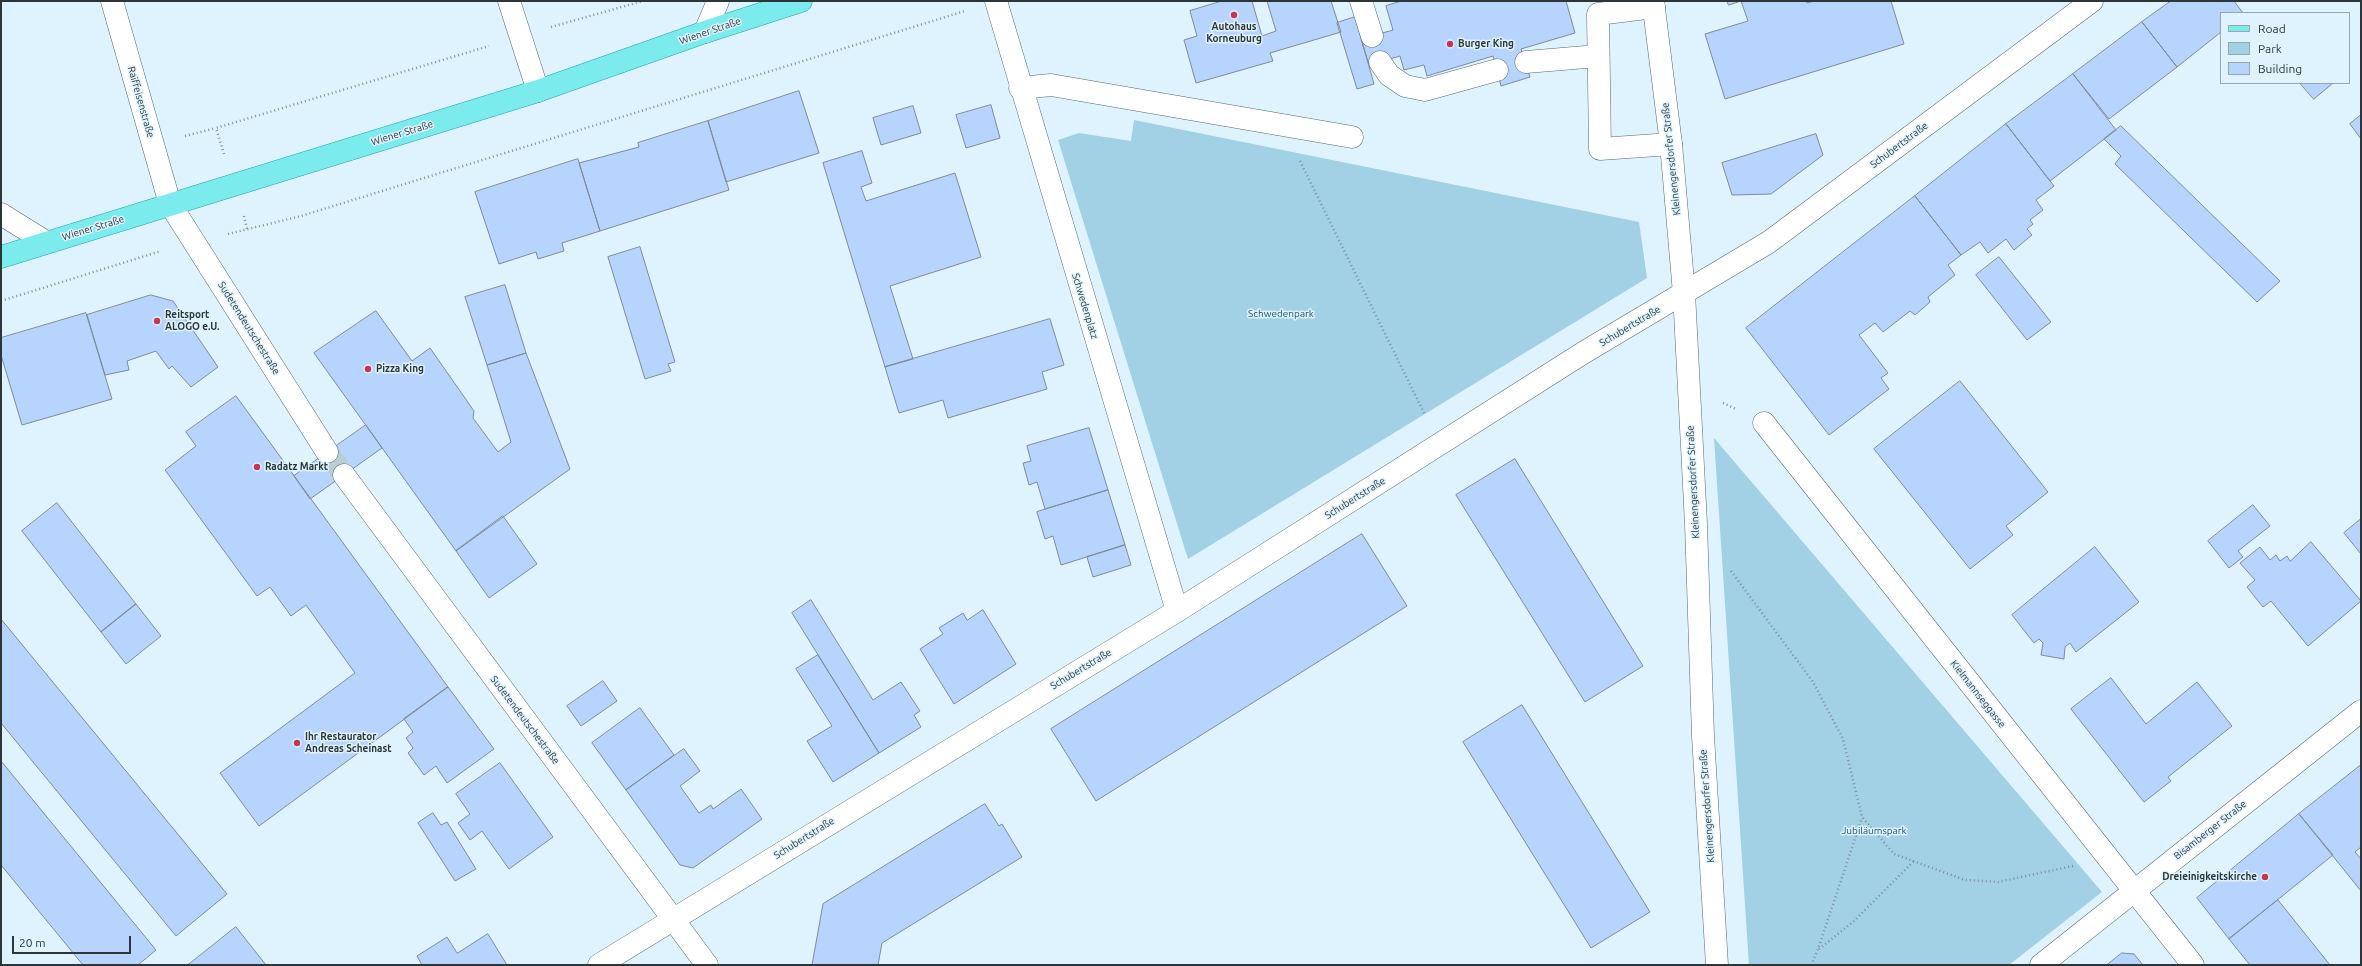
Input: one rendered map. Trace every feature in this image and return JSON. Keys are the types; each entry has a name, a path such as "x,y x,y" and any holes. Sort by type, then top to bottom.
{"main road":[{"name":"Wiener Straße","path":"1,257 538,91 705,32 801,1"}],"street":[{"name":"Raiffeisenstraße","path":"112,1 170,204"},
{"path":"509,1 538,91"},
{"path":"705,32 718,1"},
{"name":"Schwedenplatz","path":"996,1 1020,88 1177,611"},
{"path":"1361,1 1372,36"},
{"name":"Schubertstraße","path":"599,965 1177,611 1583,354 1769,242 2092,1"},
{"path":"1654,4 1598,14 1600,149 1671,144"},
{"name":"Kleinengersdorfer Straße","path":"1654,4 1671,144 1684,293 1696,524 1703,744 1717,965"},
{"path":"1526,62 1598,56"},
{"path":"1380,62 1389,76 1400,83 1405,86 1425,90 1497,70"},
{"path":"1020,88 1051,85 1352,138"},
{"name":"Sudetendeutschestraße","path":"170,204 327,452"},
{"path":"1,214 46,242"},
{"name":"Kielmannseggasse","path":"1764,423 2193,965"},
{"name":"Sudetendeutschestraße","path":"344,475 707,965"},
{"name":"Bisamberger Straße","path":"2041,965 2361,711"}],"path":[{"path":"247,229 216,128 521,36 643,1"},
{"path":"1,302 141,256 309,213 996,1"},
{"path":"1282,125 1428,422"},
{"path":"1688,386 1764,423"},
{"path":"1729,568 1813,682 1843,739 1862,817 1894,854 1914,860 1965,880 1998,882 2108,859"},
{"path":"1810,965 1818,949 1862,817"},
{"path":"1818,949 1854,921 1914,860"}],"green space":[{"name":"Schwedenpark","path":"1134,120 1639,222 1647,278 1188,559 1058,140 1079,133 1131,141"},
{"name":"Jubiläumspark","path":"1714,438 2102,892 2009,965 1749,965"}],"building":[{"path":"1222,1 1252,1 1262,36 1276,31 1267,1 1331,1 1341,32 1270,53 1273,61 1196,83 1184,40 1197,36 1190,11"},
{"name":"Burger King","path":"1402,1 1566,1 1575,33 1521,49 1530,77 1501,86 1493,56 1427,76 1424,65 1404,70 1400,56 1369,65 1361,39 1393,30 1386,6"},
{"path":"1727,1 1741,1 1729,5"},
{"path":"1741,1 1806,1 1807,3 1814,1 1891,1 1904,44 1725,99 1705,34 1748,21"},
{"path":"2171,1 2234,1 2242,12 2220,12 2220,33 2177,67 2142,22"},
{"path":"1355,17 1374,84 1357,89 1337,23"},
{"path":"2142,22 2177,67 2109,119 2073,74"},
{"path":"2073,74 2116,130 2050,181 2006,124"},
{"path":"2301,84 2332,84 2314,99"},
{"path":"799,91 819,153 726,182 708,121"},
{"path":"991,105 1000,138 966,148 956,115"},
{"path":"913,106 921,133 881,145 873,118"},
{"path":"2361,115 2361,139 2350,124"},
{"path":"708,121 729,190 600,231 579,163 639,147 638,143"},
{"path":"2006,124 2054,186 2036,200 2043,210 2030,220 2033,224 2027,229 2032,235 2014,250 2006,239 1988,253 1980,242 1961,255 1915,196"},
{"path":"2121,126 2280,281 2257,302 2115,164 2121,156 2104,139"},
{"path":"1816,134 1823,155 1771,194 1732,195 1722,163"},
{"path":"862,151 872,183 861,187 866,201 955,173 981,257 890,286 913,359 885,367 823,163"},
{"path":"578,159 600,231 562,243 564,251 538,259 536,252 499,264 475,192"},
{"path":"1915,196 1961,255 1948,265 1955,275 1928,297 1930,302 1915,315 1910,311 1883,332 1875,323 1859,335 1888,373 1881,378 1889,389 1829,435 1746,328"},
{"path":"640,247 675,362 668,364 671,371 645,379 608,257"},
{"path":"1999,257 2051,322 2027,340 1976,275"},
{"path":"505,285 526,353 487,365 465,297"},
{"path":"151,295 173,301 218,367 191,387 172,366 169,369 156,351 127,361 129,370 105,375 87,315"},
{"path":"376,311 412,361 430,348 474,411 473,418 498,452 511,442 487,365 526,353 570,469 456,551 314,353"},
{"path":"86,313 112,399 22,425 1,355 1,338"},
{"path":"1050,319 1064,365 1042,372 1047,389 948,418 943,400 899,413 885,367"},
{"path":"1960,381 2048,492 2006,526 2013,535 1970,569 1874,449"},
{"path":"236,396 448,687 259,826 220,773 355,673 306,605 291,616 270,587 257,596 165,470 196,446 186,432"},
{"path":"366,425 382,448 310,499 294,476"},
{"path":"1089,428 1108,490 1045,509 1037,482 1029,485 1023,463 1031,461 1027,446"},
{"path":"1515,459 1643,666 1585,702 1456,495"},
{"path":"1108,490 1125,545 1061,565 1053,536 1045,539 1037,512"},
{"path":"57,503 136,604 101,632 22,531"},
{"path":"2253,505 2270,526 2238,551 2243,557 2229,568 2208,541"},
{"path":"503,516 537,564 489,598 456,551"},
{"path":"2361,519 2361,554 2344,533"},
{"path":"1362,534 1407,606 1096,801 1051,729"},
{"path":"2311,542 2361,601 2308,646 2271,601 2263,607 2247,587 2255,580 2240,563 2260,547 2270,560 2276,555 2280,561 2287,556 2290,561"},
{"path":"1125,545 1131,565 1093,577 1087,557"},
{"path":"2095,547 2139,602 2076,652 2070,643 2065,647 2064,659 2041,655 2043,643 2039,639 2034,643 2012,615"},
{"path":"811,600 873,700 901,682 920,711 914,715 921,727 879,753 792,613"},
{"path":"136,604 161,636 126,664 101,632"},
{"path":"983,610 1016,664 954,704 920,649 943,634 939,628 963,613 967,620"},
{"path":"1,619 227,894 176,936 1,723"},
{"path":"818,655 879,753 833,782 807,741 832,726 796,669"},
{"path":"2111,678 2146,724 2197,682 2232,726 2168,777 2171,781 2144,802 2071,709"},
{"path":"603,681 617,701 581,726 567,706"},
{"path":"448,687 494,749 447,783 436,766 424,775 408,753 413,748 406,738 413,732 404,719"},
{"path":"1522,705 1650,912 1591,948 1463,742"},
{"path":"640,708 674,755 626,790 592,743"},
{"path":"684,749 700,771 680,786 699,813 711,805 713,809 741,789 762,819 693,868 680,865 626,790"},
{"path":"1,761 156,950 138,965 83,965 1,865"},
{"path":"500,763 553,837 509,869 482,831 470,840 458,823 470,814 456,794"},
{"path":"2361,765 2361,847 2355,852 2361,859 2361,891 2299,814"},
{"path":"985,804 999,826 1002,824 1022,857 882,943 878,965 812,965 823,904"},
{"path":"433,813 441,825 447,822 476,869 455,881 418,823"},
{"name":"Dreieinigkeitskirche","path":"2299,814 2333,855 2229,939 2197,898"},
{"path":"2278,900 2330,965 2250,965 2229,939"},
{"path":"236,927 266,965 188,965"},
{"path":"488,934 507,965 422,965 417,956 447,937 457,953"},
{"path":"2122,953 2134,954 2143,965 2107,965"}],"tunnel":[{"path":"327,452 344,475"}],"place":[{"name":"Autohaus Korneuburg","path":"1234,15"},
{"name":"Burger King","path":"1450,44"},
{"name":"Reitsport ALOGO e.U.","path":"157,321"},
{"name":"Pizza King","path":"368,369"},
{"name":"Radatz Markt","path":"257,467"},
{"name":"Ihr Restaurator Andreas Scheinast","path":"297,743"},
{"name":"Dreieinigkeitskirche","path":"2265,877"}]}
